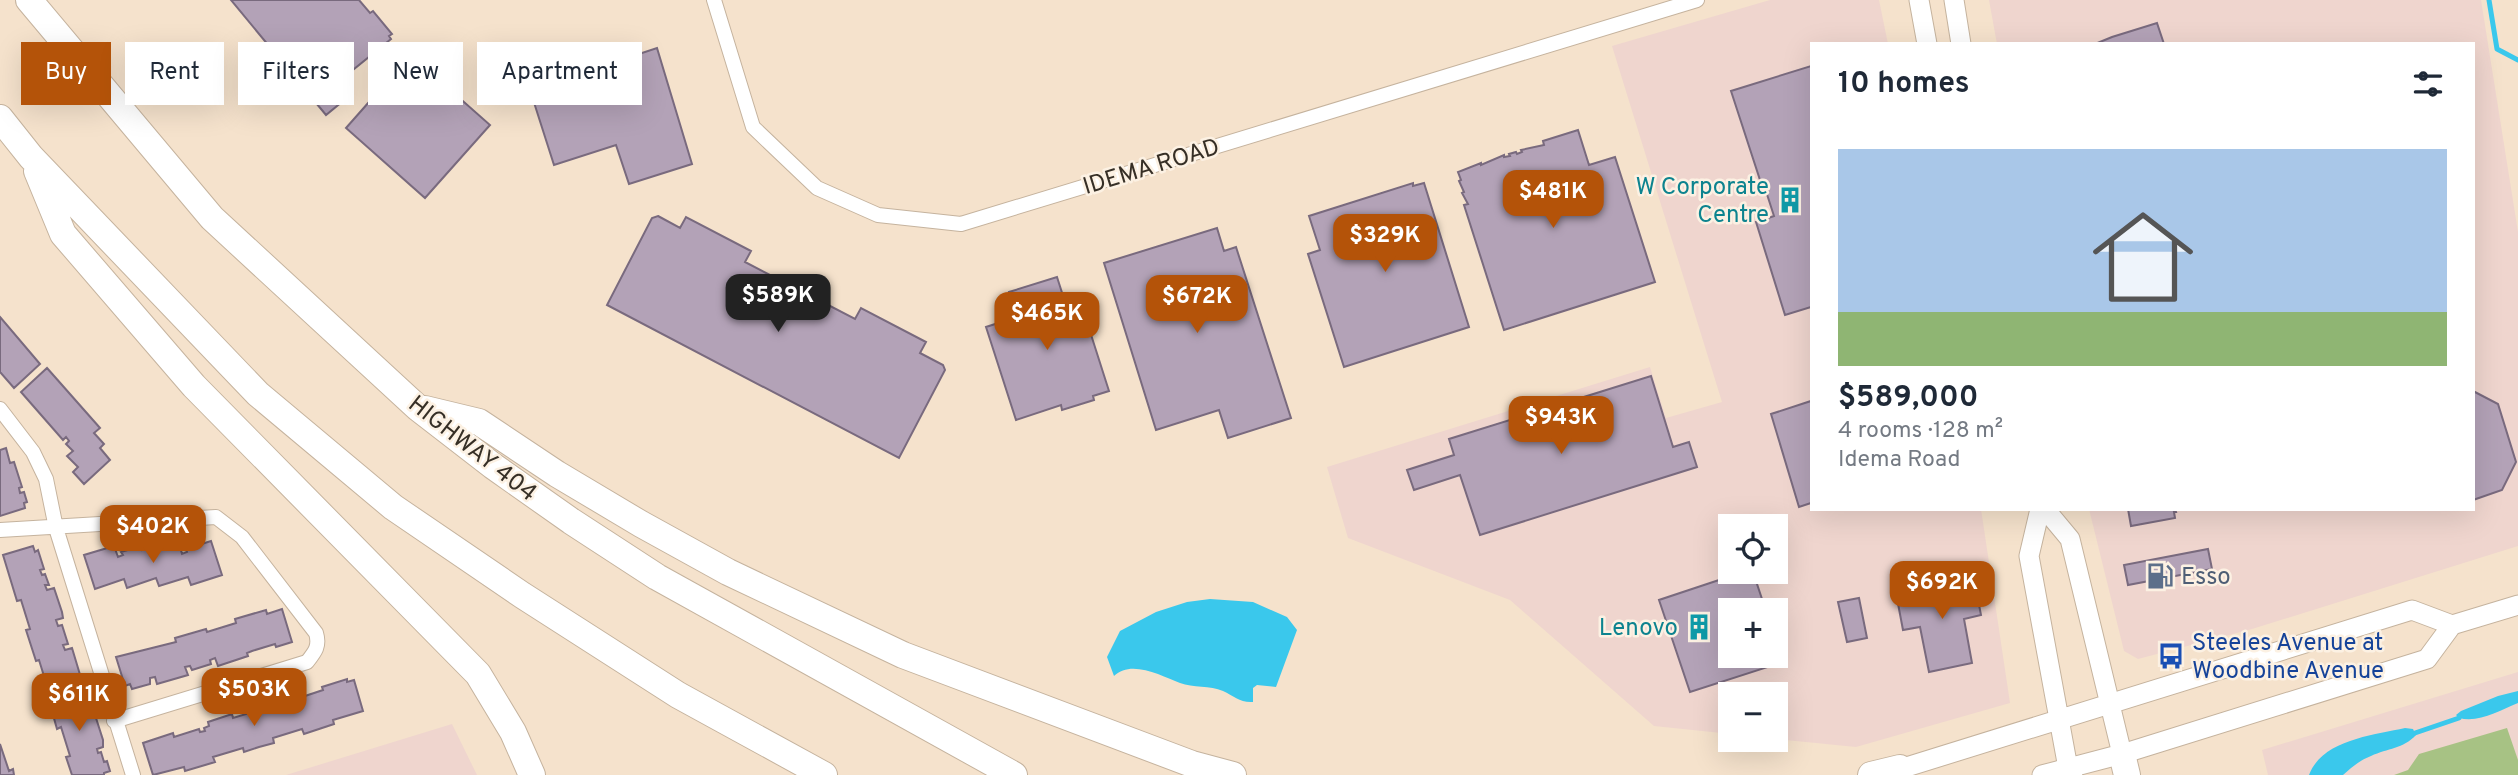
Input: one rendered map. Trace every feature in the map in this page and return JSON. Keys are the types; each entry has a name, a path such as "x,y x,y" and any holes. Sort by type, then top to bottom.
{"highway":[{"name":"HIGHWAY 404","path":"29,0 212,218 418,408 504,474 657,577 1014,775"},
{"path":"0,118 31,157 258,394 393,507 522,595 678,695 824,775"},
{"path":"31,157 63,234 194,386 478,674 513,732 532,775"},
{"path":"418,408 479,422 557,474 728,572 903,655 1180,759 1233,775"},
{"path":"1871,775 1890,772"}],"main road":[{"path":"1919,0 1927,42"},
{"path":"1954,0 1961,42"},
{"path":"2041,511 2029,556 2068,772"},
{"path":"2044,511 2070,539 2124,765"},
{"path":"2042,775 2124,765 2427,659 2452,625 2518,605"},
{"path":"1890,772 2412,610 2452,625"}],"street":[{"name":"IDEMA ROAD","path":"714,0 753,127 817,188 878,215 961,223 1697,0"},
{"path":"0,409 33,452 46,479 56,528 133,775"},
{"path":"0,530 216,517 242,537 316,633 316,652 307,662 114,721"}],"shaded area":[{"path":"1770,0 1879,0 1888,42 1810,42 1810,511 1981,511 2010,703 1856,747 1788,740 1788,682 1718,682 1718,733 1654,726 1510,600 1348,538 1327,467 1650,367 1666,418 1722,402 1612,46"},
{"path":"1989,0 2481,0 2518,232 2518,546 2252,629 2138,659 2124,651 2089,511 2475,511 2475,42 1997,42"},
{"path":"2518,672 2518,775 2268,775 2262,750"},
{"path":"452,724 477,775 286,775"}],"green space":[{"path":"2507,728 2518,760 2518,775 2394,775 2408,770 2419,754"}],"water":[{"path":"1210,599 1253,602 1287,617 1297,630 1276,687 1257,685 1253,688 1253,702 1248,702 1218,689 1185,685 1147,670 1129,669 1114,676 1107,657 1120,631 1156,612 1187,602"},
{"path":"2518,691 2518,703 2496,713 2474,719 2459,718 2456,715 2498,696"},
{"path":"2405,728 2413,729 2416,735 2411,740 2363,760 2343,775 2309,775 2325,754 2337,747 2364,737"}],"building":[{"path":"231,0 359,0 370,13 373,11 392,34 387,42 368,42 368,58 354,69 354,42 266,42"},
{"path":"2157,23 2163,42 2100,42"},
{"path":"657,48 692,164 629,184 616,145 554,165 535,105 642,105 642,53"},
{"name":"W Corporate Centre","path":"1810,66 1810,307 1785,315 1756,222 1774,216 1731,91"},
{"path":"463,101 490,125 425,198 346,128 368,103 463,105"},
{"path":"318,105 338,105 326,115"},
{"path":"1578,130 1589,165 1615,157 1655,282 1504,330 1464,205 1468,204 1462,193 1464,192 1458,172 1504,155 1510,156 1509,154 1522,152 1521,150 1544,145 1543,141"},
{"path":"1413,183 1413,186 1424,183 1469,327 1344,367 1308,254 1320,250 1309,216"},
{"path":"658,216 680,228 686,217 751,251 745,262 855,319 861,308 926,342 920,353 943,365 945,370 899,458 607,305 652,218"},
{"path":"1217,228 1224,251 1236,247 1291,418 1228,438 1219,410 1156,430 1104,263"},
{"path":"1057,277 1065,302 1079,297 1109,391 1093,396 1094,400 1062,410 1061,405 1016,420 986,327 1017,317 1009,292"},
{"path":"0,317 40,364 14,388 0,372"},
{"path":"47,368 100,428 94,433 104,444 100,448 110,460 84,484 73,472 78,467 67,456 73,451 66,444 69,441 66,437 63,440 21,392"},
{"path":"1651,376 1673,447 1689,442 1697,467 1480,535 1460,475 1414,490 1407,470 1454,455 1449,439"},
{"path":"2475,392 2498,404 2516,462 2502,490 2475,499"},
{"path":"1810,401 1810,503 1799,507 1771,414"},
{"path":"6,448 22,487 19,488 20,493 24,492 27,502 24,503 25,508 0,516 0,450"},
{"path":"2128,511 2176,512 2175,518 2131,526"},
{"path":"211,541 222,575 191,585 188,577 159,586 156,578 127,588 124,579 95,589 84,555 114,546 118,557 123,555 121,552 141,546 142,550 148,548 150,555 155,554 154,551 179,543 182,554 187,552 186,549"},
{"path":"33,546 35,552 38,550 44,569 40,570 42,575 45,574 49,585 45,585 47,590 54,588 62,612 63,618 56,620 58,626 62,625 68,644 63,645 65,650 72,648 81,678 48,689 26,630 30,629 21,600 17,601 3,555"},
{"path":"2208,549 2212,569 2128,585 2124,565"},
{"path":"1974,579 1981,615 1964,619 1972,663 1929,672 1920,627 1903,630 1896,593"},
{"name":"Lenovo","path":"1718,580 1718,584 1757,584 1762,598 1718,598 1718,668 1764,668 1690,692 1659,600"},
{"path":"1859,598 1867,638 1847,642 1838,602"},
{"path":"282,609 292,642 252,651 247,653 248,656 218,666 215,658 210,660 211,664 192,670 190,666 185,667 188,675 157,684 155,677 150,678 150,684 132,689 130,684 125,686 116,657 176,642 175,638 206,629 207,632 236,623 235,619 266,610 267,614"},
{"path":"347,679 347,682 354,680 363,711 333,720 334,724 304,734 302,729 273,738 274,743 213,757 215,762 185,771 184,767 153,775 143,743 173,733 174,737 199,729 200,732 205,731 204,728 209,726 208,722 269,707 268,703 293,695 295,702 299,701 299,698 323,690 322,687"},
{"path":"82,687 91,716 95,715 103,740 103,747 97,749 104,762 107,761 110,771 104,775 72,775 66,757 70,756 61,727 57,729 48,697"},
{"path":"0,744 9,771 13,769 14,775 0,775"}],"waterway":[{"path":"2489,0 2497,49 2518,60"},
{"path":"2415,733 2459,718"}],"place":[{"name":"W Corporate Centre","path":"1790,200"},
{"name":"Esso","path":"2160,576"},
{"name":"Lenovo","path":"1699,627"},
{"name":"Steeles Avenue at Woodbine Avenue","path":"2171,656"}]}
